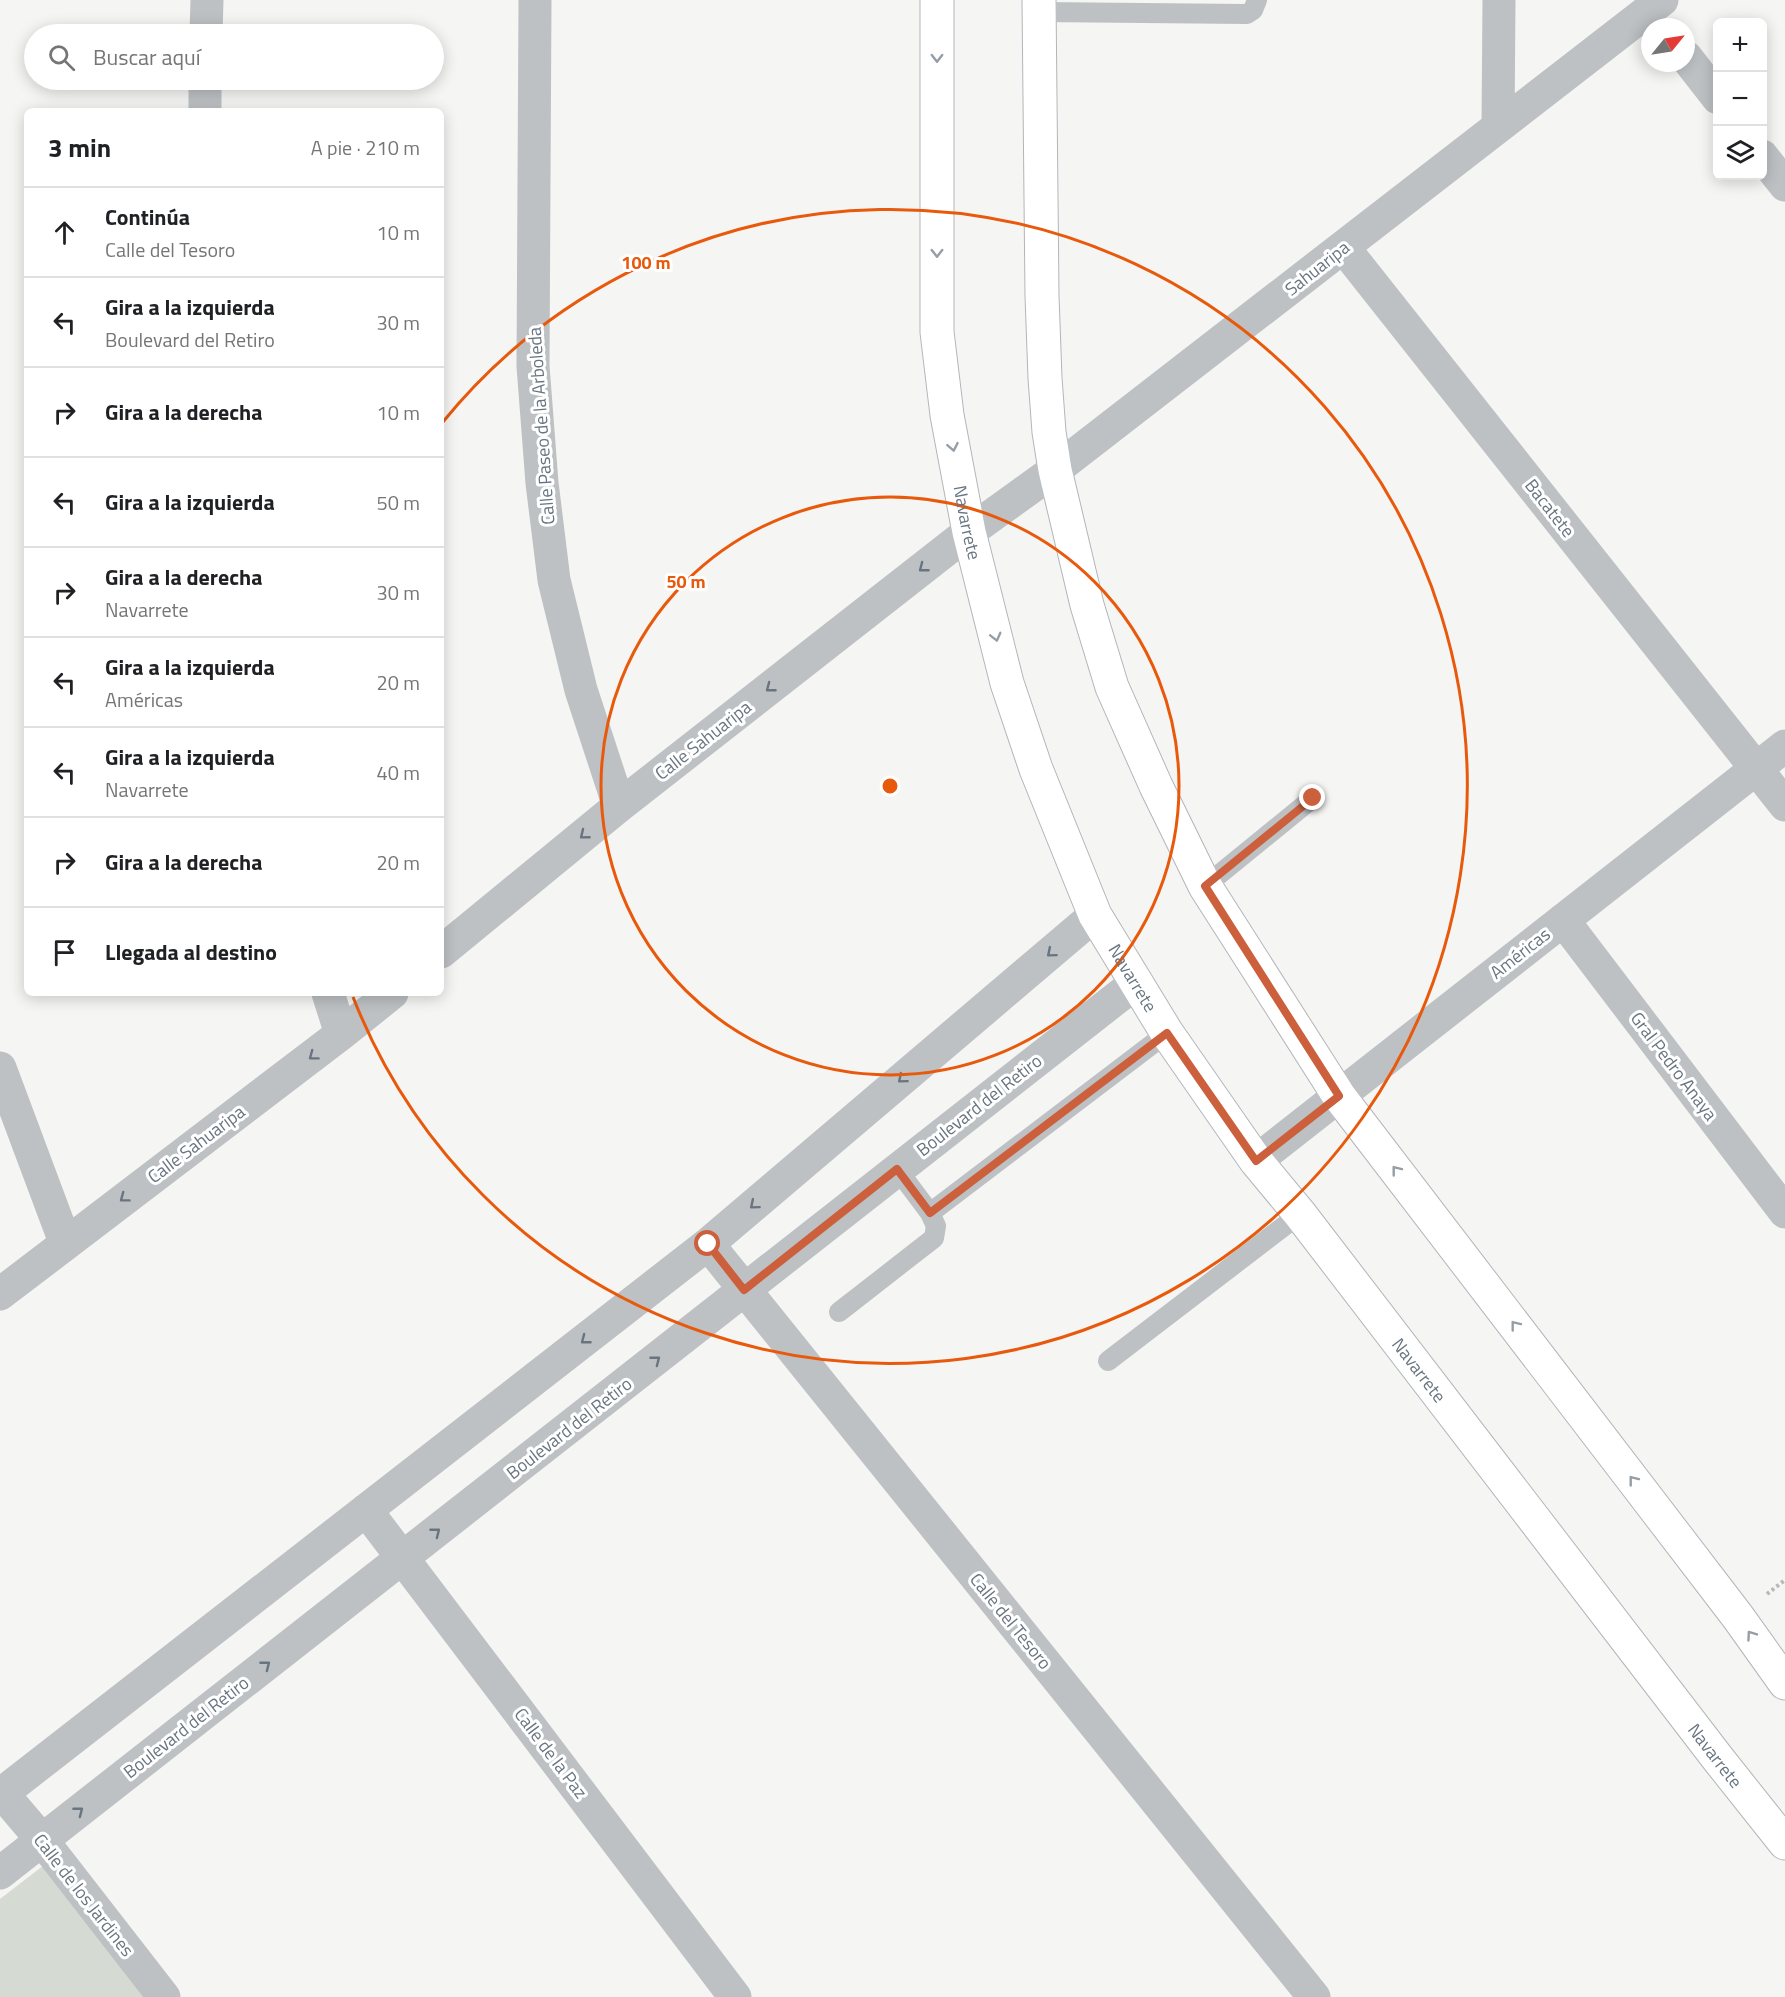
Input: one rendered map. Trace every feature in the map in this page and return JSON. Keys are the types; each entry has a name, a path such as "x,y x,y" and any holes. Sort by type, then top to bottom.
{"main road":[{"name":"Navarrete","path":"938,0 937,332 947,416 969,532 1007,683 1036,769 1095,915 1167,1033 1256,1161 1300,1214 1785,1843"},
{"path":"1039,6 1042,296 1045,378 1055,470 1087,604 1112,687 1156,786 1205,886 1339,1096 1738,1617 1785,1683"}],"street":[{"path":"206,24 207,0"},
{"name":"Calle Paseo de la Arboleda","path":"535,0 533,366 542,483 554,580 581,690 619,806"},
{"path":"1498,126 1499,0"},
{"name":"Sahuaripa","path":"969,532 1055,470 1344,248 1498,126 1658,12"},
{"path":"1695,69 1713,92"},
{"path":"205,90 205,108"},
{"path":"1767,162 1785,185"},
{"name":"Bacatete","path":"1344,248 1785,805"},
{"name":"Calle Sahuaripa","path":"444,950 619,806 969,532"},
{"name":"Américas","path":"1256,1161 1785,746"},
{"path":"1,1794 708,1244 1095,915"},
{"name":"Gral Pedro Anaya","path":"1563,920 1785,1212"},
{"name":"Boulevard del Retiro","path":"0,1873 1137,982"},
{"path":"329,996 341,1034"},
{"name":"Calle Sahuaripa","path":"0,1294 388,996"},
{"path":"0,1068 65,1242"},
{"name":"Calle del Tesoro","path":"708,1244 1314,1997"},
{"name":"Calle de la Paz","path":"366,1510 735,1997"},
{"name":"Calle de los Jardines","path":"1,1794 42,1840 164,1997"}],"lane":[{"path":"1039,6 1247,14 1253,10 1257,0"},
{"path":"1205,886 1313,798"},
{"path":"930,1213 1167,1033"},
{"path":"839,1312 934,1238 936,1226 930,1213 897,1169"},
{"path":"1108,1361 1300,1214"}],"shaded area":[{"path":"48,1862 150,1997 0,1997 0,1899"}],"route":[{"path":"708,1244 744,1290 897,1169 930,1213 1167,1033 1256,1161 1339,1096 1205,886 1313,798"}]}
